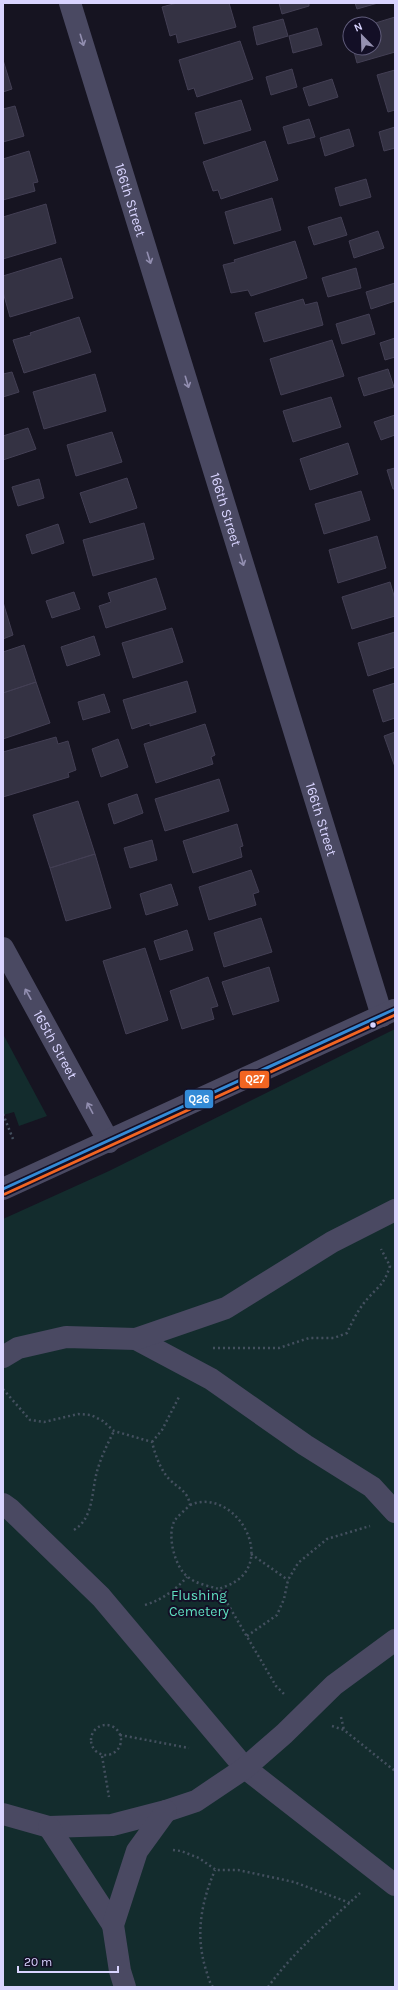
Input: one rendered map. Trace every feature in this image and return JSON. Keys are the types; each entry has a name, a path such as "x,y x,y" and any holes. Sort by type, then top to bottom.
{"street":[{"name":"166th Street","path":"70,3 389,1012"},
{"name":"165th Street","path":"3,948 109,1142"},
{"path":"3,1190 389,1012"},
{"path":"3,1357 18,1348 66,1337 136,1339 226,1308 332,1242 395,1210"},
{"path":"136,1339 211,1379 305,1445 372,1487 393,1510"},
{"path":"3,1504 101,1597 245,1768 388,1879"},
{"path":"3,1814 49,1827 112,1825 166,1811 196,1801 245,1768 284,1734 334,1685 395,1640"},
{"path":"113,1925 137,1851 166,1811"},
{"path":"49,1827 113,1925 120,1971 125,1987"}],"path":[{"path":"3,1114 14,1139"},
{"path":"152,1442 162,1430 176,1406 191,1368 215,1346 279,1348 309,1338 334,1338 347,1333 354,1318 368,1298 385,1281 390,1266 382,1250 361,1227"},
{"path":"3,1389 30,1420 44,1422 78,1414 91,1415 103,1421 114,1431 152,1442"},
{"path":"48,1546 78,1528 89,1514 97,1470 114,1431"},
{"path":"152,1442 162,1468 169,1479 181,1487 189,1498 190,1505"},
{"path":"199,1501 209,1501 222,1504 235,1515 246,1530 251,1554 248,1568 240,1579 219,1588 202,1584 187,1577 175,1560 172,1541 174,1521 190,1505 199,1501"},
{"path":"247,1636 277,1615 284,1599 288,1580 298,1563 327,1539 347,1532 367,1528 378,1522 393,1510"},
{"path":"251,1554 288,1580"},
{"path":"115,1613 158,1601 179,1586 187,1577"},
{"path":"219,1588 276,1686 303,1715 344,1730 395,1770"},
{"path":"120,1735 120,1746 118,1751 113,1754 102,1756 97,1753 91,1744 91,1738 96,1728 107,1725 113,1727 120,1735 205,1751 223,1741"},
{"path":"102,1756 110,1801"},
{"path":"137,1851 158,1849 181,1851 199,1858 216,1870 238,1870 294,1882 350,1903"},
{"path":"213,1987 200,1950 201,1915 209,1886 216,1870"},
{"path":"268,1987 282,1968 305,1943 350,1903 388,1879"}],"green space":[{"name":"Flushing Cemetery","path":"395,1029 395,1987 3,1987 3,1219 109,1171"},
{"path":"3,1034 47,1116 19,1126 14,1112 3,1115"}],"building":[{"path":"177,3 229,3 236,27 178,43 176,34 170,36 162,7"},
{"path":"279,3 309,3 309,6 282,14"},
{"path":"355,3 378,3 357,9"},
{"path":"395,17 395,52 382,56 382,21"},
{"path":"283,19 288,36 257,45 253,27"},
{"path":"317,28 322,45 293,53 289,36"},
{"path":"240,41 253,79 197,97 194,88 188,90 179,60"},
{"path":"355,56 381,56 357,63"},
{"path":"3,60 12,89 3,92"},
{"path":"292,69 297,87 271,95 266,77"},
{"path":"395,70 395,110 388,112 377,75"},
{"path":"332,79 338,97 309,106 303,88"},
{"path":"241,100 251,130 204,144 195,113"},
{"path":"15,106 24,136 3,142 3,109"},
{"path":"309,119 315,137 288,144 283,127"},
{"path":"395,127 395,148 384,151 379,132"},
{"path":"349,129 354,146 325,156 320,138"},
{"path":"265,141 278,180 221,199 218,190 213,191 203,162"},
{"path":"29,151 38,182 33,183 35,191 3,200 3,159"},
{"path":"366,179 371,197 340,206 335,188"},
{"path":"272,198 281,230 234,244 225,212"},
{"path":"46,204 56,243 3,259 3,217"},
{"path":"341,217 347,235 314,245 308,227"},
{"path":"378,231 384,248 354,258 349,241"},
{"path":"295,241 307,278 251,296 248,290 231,293 223,265 235,262 234,260"},
{"path":"61,258 73,298 10,317 3,292 3,276"},
{"path":"356,268 361,288 328,297 322,278"},
{"path":"395,283 395,301 371,309 366,292"},
{"path":"303,299 305,305 317,302 323,325 264,342 255,313"},
{"path":"369,314 375,334 342,344 336,324"},
{"path":"79,317 91,352 24,373 13,340 31,335 30,333"},
{"path":"395,338 395,357 385,360 380,343"},
{"path":"332,340 344,376 281,395 270,359"},
{"path":"388,369 394,387 364,396 358,378"},
{"path":"12,372 19,392 3,397 3,374"},
{"path":"95,374 106,411 44,429 33,392"},
{"path":"331,397 341,427 293,442 283,411"},
{"path":"395,415 395,435 381,440 374,422"},
{"path":"28,428 36,449 3,460 3,436"},
{"path":"112,432 122,462 76,476 67,445"},
{"path":"348,443 358,474 310,490 300,459"},
{"path":"395,468 395,489 393,489 387,470"},
{"path":"127,478 137,508 90,523 80,493"},
{"path":"39,479 44,498 18,506 12,487"},
{"path":"361,491 370,520 324,534 315,504"},
{"path":"144,523 154,559 93,576 83,540"},
{"path":"58,524 64,543 32,554 26,535"},
{"path":"377,536 386,568 338,583 329,550"},
{"path":"156,578 166,609 106,628 99,606 111,602 108,593"},
{"path":"390,582 395,599 395,616 352,629 342,597"},
{"path":"74,592 80,609 52,618 46,601"},
{"path":"3,602 13,635 3,639"},
{"path":"172,628 183,662 133,678 122,643"},
{"path":"395,632 395,667 368,676 358,643"},
{"path":"94,636 100,655 67,666 61,647"},
{"path":"24,645 36,682 3,693 3,652"},
{"path":"187,681 196,712 150,726 150,723 132,729 123,700"},
{"path":"36,682 50,723 3,739 3,693"},
{"path":"395,683 395,718 383,722 373,690"},
{"path":"104,694 110,712 83,720 78,702"},
{"path":"205,724 215,755 211,757 213,764 156,783 144,744"},
{"path":"395,732 395,767 384,736"},
{"path":"56,737 58,744 68,741 76,770 68,773 69,777 3,797 3,752"},
{"path":"118,739 128,767 101,777 92,749"},
{"path":"219,779 229,811 165,831 155,799"},
{"path":"137,794 143,813 114,824 108,804"},
{"path":"78,801 95,854 50,868 33,815"},
{"path":"237,824 243,846 240,847 242,857 193,873 183,841"},
{"path":"152,840 157,860 130,868 124,848"},
{"path":"95,854 111,908 66,921 50,868"},
{"path":"251,870 259,892 253,894 256,905 209,920 199,887"},
{"path":"171,884 178,905 146,915 140,894"},
{"path":"261,918 272,952 224,967 214,933"},
{"path":"187,930 193,950 160,960 154,941"},
{"path":"145,948 168,1020 126,1034 103,961"},
{"path":"269,967 279,1001 233,1015 222,982"},
{"path":"208,977 218,1006 211,1008 214,1019 182,1029 170,991"}],"transit line":[{"name":"Q26","path":"3,1189 395,1009"},
{"name":"Q27","path":"5,1194 395,1015"}]}
